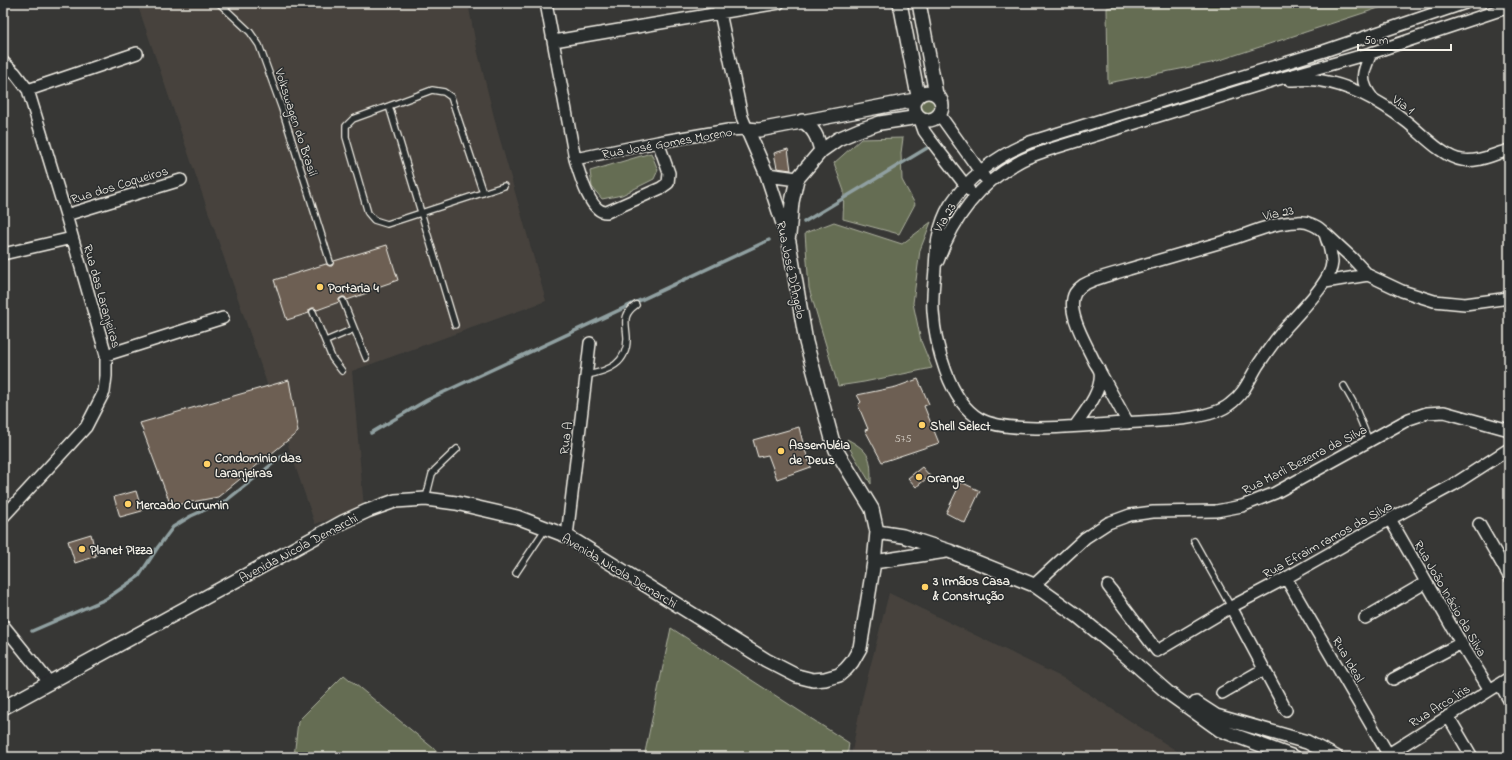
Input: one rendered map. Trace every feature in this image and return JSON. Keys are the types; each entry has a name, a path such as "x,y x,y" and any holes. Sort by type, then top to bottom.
{"street":[{"path":"546,3 575,159 583,184 596,208 603,212 607,212 661,188 668,183 669,173 658,142"},
{"path":"554,41 718,8 779,3"},
{"path":"900,3 916,98 914,109 919,117 924,131 975,197"},
{"path":"789,242 792,202 798,179 821,151 838,139 880,123 919,117 927,120 932,119 939,114 941,110 941,101 936,94 918,3"},
{"name":"Via 23","path":"1128,423 1100,372 1076,321 1072,299 1076,291 1082,285 1103,277 1227,241 1272,226 1302,221 1313,224 1325,234 1330,249 1332,265 1325,282 1281,333 1242,393 1228,407 1212,413 1178,419 1128,423 1021,428 993,425 979,418 968,410 956,392 947,373 939,348 933,312 933,288 935,249 939,230 949,207 980,172 1009,152 1030,142 1324,51 1465,3"},
{"name":"Via 23","path":"935,271 943,247 956,221 975,197 989,184 1018,162 1048,150 1275,80 1371,53 1509,7"},
{"name":"Rua José D'Angelo","path":"718,8 742,117 767,175 789,242 806,342 832,439 836,450 872,509 877,532"},
{"path":"1332,83 1332,64 1338,52 1380,36 1384,30"},
{"path":"1371,53 1365,67 1363,82 1365,89 1374,100"},
{"path":"28,90 137,54"},
{"name":"Rua das Laranjeiras","path":"3,62 15,73 28,90 106,355 104,392 86,427 3,517"},
{"name":"Via 1","path":"1275,80 1316,80 1332,83 1374,100 1407,122 1445,153 1460,160 1473,161 1509,150"},
{"path":"916,98 926,92 936,94"},
{"name":"Rua José Gomes Moreno","path":"575,159 658,142 728,130 759,130 916,98"},
{"path":"939,114 989,184"},
{"path":"802,121 809,125 814,132 821,151"},
{"path":"767,175 798,179"},
{"name":"Rua dos Coqueiros","path":"66,215 181,180"},
{"path":"1325,234 1353,259 1368,275 1402,291 1434,301 1465,304 1509,297"},
{"path":"3,254 72,238"},
{"path":"1325,282 1368,275"},
{"path":"106,355 223,318"},
{"name":"Rua A","path":"567,536 590,343"},
{"path":"1075,426 1092,402 1098,386 1100,372"},
{"name":"Rua Marli Bezerra da Silva","path":"1034,585 1085,538 1108,523 1130,515 1152,512 1216,511 1242,506 1275,493 1409,419 1427,413 1444,412 1509,430"},
{"name":"Rua Efraim ramos da Silva","path":"1108,586 1157,651 1231,607 1453,485 1509,449"},
{"name":"Avenida Nicola Demarchi","path":"3,708 367,510 395,501 426,499 456,502 509,516 567,536 766,660 797,676 813,680 825,679 839,675 852,662 860,648 874,562 877,532"},
{"name":"Rua João Inácio da Silva","path":"1390,519 1461,644 1500,684 1509,700"},
{"path":"1479,524 1509,576"},
{"path":"877,532 902,536 949,551 1034,585 1079,617 1117,648 1166,692 1220,730 1294,757"},
{"path":"874,562 949,551"},
{"name":"Rua Ideal","path":"1286,578 1386,756"},
{"path":"1365,618 1425,583"},
{"path":"1231,607 1286,710"},
{"path":"3,625 49,682"},
{"path":"1393,679 1461,644"},
{"path":"1222,693 1264,669"},
{"path":"1143,671 1216,716 1308,742 1336,757"},
{"name":"Rua Arco Íris","path":"1386,756 1500,684"},
{"path":"1448,716 1472,757"}],"lane":[{"name":"Volkswagen do Brasil","path":"219,3 250,32 259,45 282,109 330,262"},
{"path":"483,193 451,97 444,92 432,90 353,119 346,126 346,137 368,213 374,220 387,224 421,212 483,193 504,186"},
{"path":"390,106 455,325"},
{"path":"343,301 366,358"},
{"path":"587,375 603,372 613,368 622,359 626,346 625,318 630,309 636,305"},
{"path":"313,312 332,358 342,371"},
{"path":"326,341 354,329"},
{"path":"1344,386 1353,402 1368,441"},
{"path":"426,499 432,474 457,449"},
{"path":"516,573 546,528"},
{"path":"1194,541 1231,607"}],"shaded area":[{"path":"133,3 468,3 476,45 497,129 546,301 352,371 364,508 315,524 139,9"},
{"path":"889,593 1067,680 1186,757 851,757 861,703"}],"green space":[{"path":"1129,3 1394,3 1211,63 1108,83 1107,8"},
{"path":"928,95 935,98 938,105 935,112 928,115 921,112 918,105 921,98"},
{"path":"903,138 901,153 902,180 915,204 899,234 843,219 844,191 834,163 861,139"},
{"path":"651,153 658,170 654,179 622,195 602,199 592,187 590,171"},
{"path":"834,222 902,244 931,222 920,250 913,303 921,341 932,368 838,386 809,288 805,233"},
{"path":"847,439 861,448 868,457 871,468 871,484 850,449"},
{"path":"671,628 849,743 847,757 644,757"},
{"path":"344,675 444,757 294,757 298,721"}],"building":[{"path":"788,149 791,170 777,168 774,153"},
{"name":"Portaria 4","path":"387,245 398,280 366,291 367,293 347,300 345,297 342,297 339,299 339,302 317,310 312,308 309,310 309,313 287,320 274,280 326,264 332,266 334,261"},
{"path":"918,379 929,404 924,406 939,443 882,462 865,430 868,429 858,405 861,402 857,395 896,387"},
{"name":"Condominio das Laranjeiras","path":"289,380 298,432 218,497 171,506 140,423"},
{"name":"Assembléia de Deus","path":"799,427 811,467 777,479 768,455 758,457 753,440"},
{"name":"Orange","path":"922,467 930,476 916,487 908,478"},
{"path":"961,482 980,491 965,523 946,513"},
{"name":"Mercado Curumin","path":"136,491 142,511 120,517 114,497"},
{"name":"Planet Pizza","path":"91,534 96,556 75,563 68,541"}],"waterway":[{"path":"804,222 927,148"},
{"path":"371,433 427,400 769,240"},
{"path":"32,631 106,599 139,576 173,527 191,516 227,500 286,453"}],"place":[{"name":"Portaria 4","path":"320,287"},
{"name":"Shell Select","path":"922,425"},
{"name":"Assembléia de Deus","path":"781,451"},
{"name":"Condominio das Laranjeiras","path":"207,464"},
{"name":"Orange","path":"919,477"},
{"name":"Mercado Curumin","path":"128,504"},
{"name":"Planet Pizza","path":"82,549"},
{"name":"3 Irmãos Casa & Construção","path":"925,587"}]}
